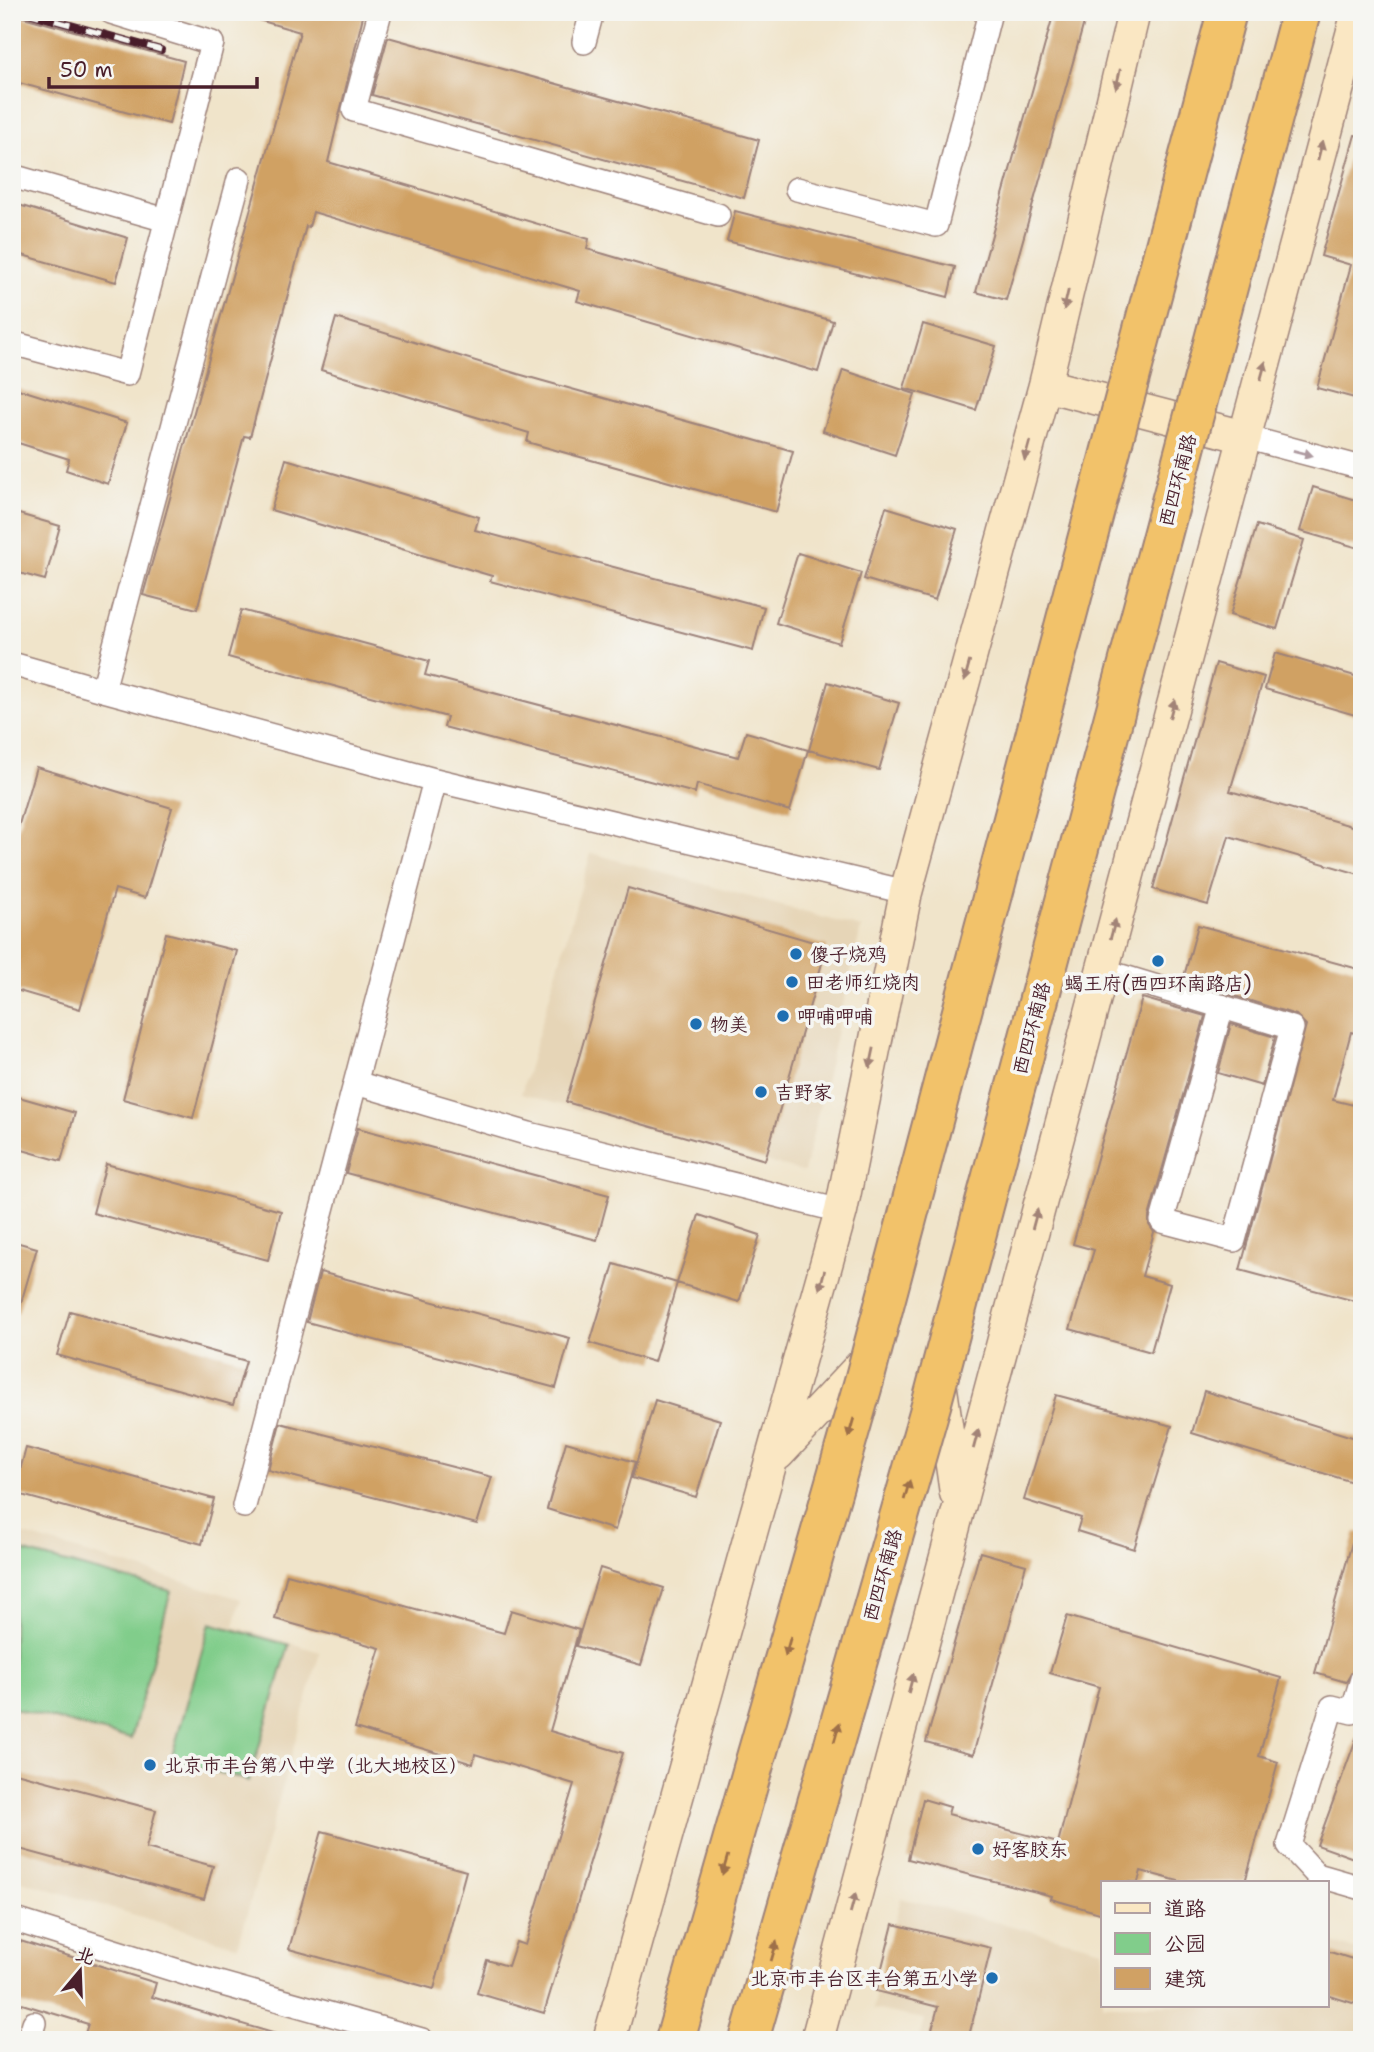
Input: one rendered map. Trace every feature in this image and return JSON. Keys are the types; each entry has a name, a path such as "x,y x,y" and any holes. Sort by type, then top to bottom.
{"highway":[{"name":"西四环南路","path":"749,2040 936,1388 1301,12"},
{"path":"675,2040 868,1368 1226,17"}],"street":[{"path":"12,343 127,374 212,43 111,12"},
{"path":"380,12 354,110 718,215"},
{"path":"584,42 593,12"},
{"path":"797,189 936,225 990,12"},
{"path":"609,2040 841,1211 906,892 1045,385 1134,12"},
{"name":"西四环南路","path":"958,1505 939,1377 1301,12"},
{"name":"西四环南路","path":"817,2040 1358,12"},
{"path":"774,1458 871,1357 1226,17"},
{"path":"12,176 166,220"},
{"path":"103,690 239,179"},
{"path":"1045,385 1362,468"},
{"path":"12,664 435,780 906,892"},
{"path":"244,1506 435,780"},
{"path":"1101,970 1222,1006 1292,1028 1234,1240 1162,1221 1222,1006"},
{"path":"356,1083 529,1134 841,1211"},
{"path":"1362,1679 1352,1712 1332,1707 1289,1845 1317,1875 1362,1888"},
{"path":"12,1919 194,1976 422,2040"}],"shaded area":[{"name":"物美","path":"591,853 861,928 804,1172 521,1094"},
{"name":"北京市丰台第八中学（北大地校区）","path":"12,1531 241,1599 234,1626 320,1652 238,1946 12,1878"},
{"name":"北京市丰台区丰台第五小学","path":"901,1898 1101,1948 1101,2007 1328,2007 1328,1942 1362,1951 1362,2040 919,2040 924,2019 873,2009"}],"green space":[{"path":"14,1549 171,1591 131,1739 12,1708"},
{"path":"210,1623 289,1645 249,1781 171,1759"}],"building":[{"path":"253,12 364,12 328,162 589,239 587,249 833,321 818,372 577,301 580,291 313,212 309,227 306,226 250,437 244,436 197,609 143,595 300,32 252,18"},
{"path":"1054,12 1087,12 1006,300 976,292"},
{"path":"12,14 184,61 169,124 12,81"},
{"path":"388,37 759,140 744,198 372,95"},
{"path":"1355,135 1362,136 1362,400 1317,388 1351,265 1321,256"},
{"path":"12,203 128,238 116,282 12,252"},
{"path":"735,211 955,267 948,297 727,241"},
{"path":"336,318 518,374 793,451 776,512 527,442 529,433 321,370"},
{"path":"923,324 996,346 976,410 904,388"},
{"path":"843,370 915,394 895,455 823,431"},
{"path":"12,387 127,423 108,484 66,470 69,459 12,441"},
{"path":"286,459 479,517 475,530 764,607 753,651 490,581 492,576 271,510"},
{"path":"1313,487 1362,502 1362,549 1300,531"},
{"path":"886,507 957,529 935,600 864,579"},
{"path":"12,512 60,526 45,580 12,571"},
{"path":"1257,525 1304,540 1277,629 1230,615"},
{"path":"798,553 861,573 839,643 776,623"},
{"path":"241,610 429,661 425,675 738,757 746,732 808,750 790,811 697,784 695,793 444,727 447,717 228,657"},
{"path":"1275,653 1362,678 1362,717 1265,689"},
{"path":"1216,663 1264,677 1230,791 1362,829 1362,875 1229,836 1208,905 1153,889"},
{"path":"828,682 899,703 879,770 809,750"},
{"path":"36,767 172,808 145,898 115,889 80,1009 12,989 12,848"},
{"name":"物美","path":"628,888 827,946 765,1160 566,1102"},
{"path":"1198,925 1362,970 1362,1035 1351,1032 1333,1100 1362,1107 1362,1303 1240,1270 1306,1025 1296,1015 1183,980"},
{"path":"166,933 237,951 193,1118 123,1099"},
{"path":"1142,998 1205,1016 1149,1217 1149,1225 1154,1232 1142,1276 1170,1284 1151,1352 1070,1329 1094,1250 1073,1244"},
{"path":"1231,1024 1275,1037 1262,1086 1218,1073"},
{"path":"12,1095 75,1113 61,1161 12,1147"},
{"path":"358,1128 609,1195 597,1240 346,1173"},
{"path":"106,1164 281,1211 268,1260 93,1213"},
{"path":"699,1215 760,1235 739,1302 677,1283"},
{"path":"12,1241 37,1248 18,1313 12,1312"},
{"path":"614,1264 677,1283 654,1362 590,1343"},
{"path":"320,1272 570,1338 556,1388 307,1322"},
{"path":"70,1311 246,1361 233,1405 57,1355"},
{"path":"1204,1391 1362,1440 1362,1485 1192,1433"},
{"path":"1056,1395 1172,1426 1134,1549 1077,1531 1081,1518 1024,1500"},
{"path":"655,1400 720,1420 696,1497 632,1478"},
{"path":"280,1423 492,1477 477,1524 268,1470"},
{"path":"566,1442 635,1462 615,1530 547,1509"},
{"path":"26,1448 214,1499 202,1544 14,1493"},
{"path":"1355,1532 1362,1533 1362,1644 1355,1667 1346,1682 1315,1673"},
{"path":"980,1552 1026,1565 973,1755 926,1742"},
{"path":"600,1568 664,1588 641,1665 576,1646"},
{"path":"287,1574 504,1633 511,1610 579,1630 550,1731 623,1753 544,2013 477,1993 487,1960 508,1966 516,1942 525,1945 574,1784 475,1754 473,1764 355,1728 380,1648 275,1619"},
{"path":"1067,1616 1281,1678 1259,1756 1278,1762 1245,1881 1178,1881 1141,1871 1138,1881 1101,1881 1101,1913 1051,1899 1052,1896 908,1859 923,1799 950,1807 948,1814 1058,1843 1099,1687 1050,1673"},
{"path":"1359,1731 1362,1732 1362,1861 1317,1845"},
{"path":"12,1772 156,1810 146,1848 213,1866 204,1899 12,1847"},
{"path":"322,1831 466,1871 434,1989 289,1949"},
{"path":"893,1924 991,1948 968,2040 929,2040 938,2007 876,1991"},
{"path":"17,1940 156,1983 152,1997 276,2034 275,2040 83,2040 88,2024 12,2001 12,1956"},
{"path":"1328,1951 1362,1962 1362,2006 1328,1995"}],"railway":[{"path":"24,12 161,50"}],"place":[{"name":"傻子烧鸡","path":"796,954"},
{"name":"蝎王府(西四环南路店)","path":"1158,961"},
{"name":"田老师红烧肉","path":"792,982"},
{"name":"呷哺呷哺","path":"783,1016"},
{"name":"物美","path":"696,1024"},
{"name":"吉野家","path":"761,1092"},
{"name":"北京市丰台第八中学（北大地校区）","path":"150,1765"},
{"name":"好客胶东","path":"978,1849"},
{"name":"北京市丰台区丰台第五小学","path":"992,1978"}]}
